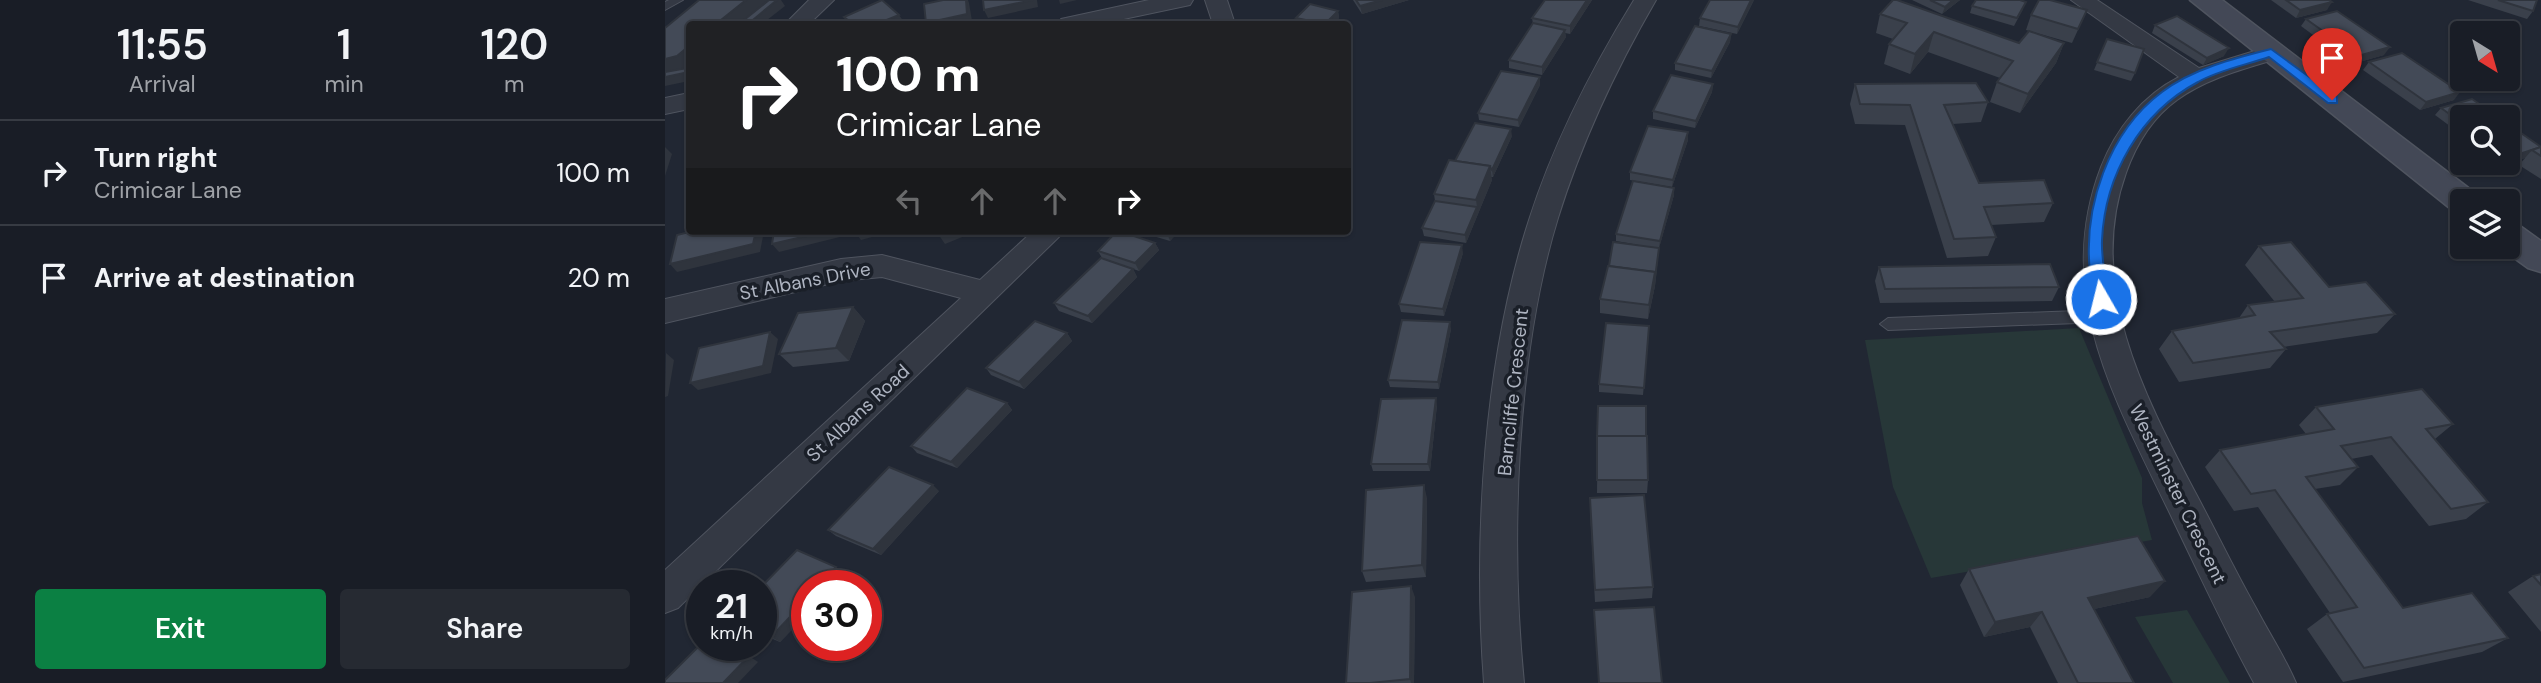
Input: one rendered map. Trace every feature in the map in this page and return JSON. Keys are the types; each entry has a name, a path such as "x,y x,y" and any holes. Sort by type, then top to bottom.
{"street":[{"path":"799,21 821,0"},
{"path":"1083,21 1182,0"},
{"path":"1216,0 1223,21"},
{"name":"Barncliffe Crescent","path":"1504,683 1499,537 1509,397 1524,296 1551,196 1590,97 1645,0"},
{"path":"2082,0 2196,77"},
{"path":"2204,0 2450,191"},
{"name":"Westminster Crescent","path":"2271,52 2196,77 2167,94 2143,117 2109,174 2098,210 2094,243 2104,316 2134,408 2238,619 2276,683"},
{"path":"665,106 686,102"},
{"name":"St Albans Road","path":"665,595 1047,235"},
{"name":"St Albans Drive","path":"665,311 841,270 882,266 986,293"}],"lane":[{"path":"665,7 677,0"},
{"path":"1888,324 2104,316"}],"shaded area":[{"path":"2079,328 2142,478 2142,503 2152,540 1931,578 1893,487 1865,340"},
{"path":"2187,610 2230,683 2173,683 2135,617"}],"building":[{"path":"699,0 746,0 720,21 686,21 686,48 677,56 665,59 665,28"},
{"path":"769,0 777,0 752,21 743,21"},
{"path":"882,0 899,15 884,21 849,21 844,17"},
{"path":"943,0 966,0 967,14 926,21 924,4"},
{"path":"983,0 1033,0 984,10"},
{"path":"1356,0 1382,0 1360,6"},
{"path":"1545,0 1587,0 1570,26 1532,18"},
{"path":"1710,0 1751,0 1738,27 1700,18"},
{"path":"1893,0 2019,43 2029,31 2064,43 2028,94 1997,82 2013,61 1934,32 1915,54 1889,44 1907,23 1880,14"},
{"path":"1930,0 1953,0 1945,7"},
{"path":"1976,0 2026,2 2017,18 1972,6"},
{"path":"2039,0 2050,0 2087,10 2078,29 2031,15"},
{"path":"2286,0 2329,0 2332,2 2300,10"},
{"path":"2498,0 2537,0 2533,11"},
{"path":"1310,4 1338,11 1328,21 1296,18"},
{"path":"2337,11 2390,47 2358,56 2306,19"},
{"path":"2177,16 2229,48 2207,58 2155,25"},
{"path":"1533,23 1565,30 1542,67 1509,60"},
{"path":"1695,26 1731,34 1712,71 1675,63"},
{"path":"2107,39 2144,49 2135,73 2097,62"},
{"path":"2402,53 2450,85 2450,91 2460,92 2426,102 2369,62"},
{"path":"686,68 686,73 665,77 665,72"},
{"path":"1501,71 1540,77 1518,120 1478,113"},
{"path":"1671,75 1713,84 1696,121 1653,111"},
{"path":"1976,83 1988,102 1944,105 1979,183 2044,180 2053,203 1984,207 1996,237 1954,239 1910,105 1860,104 1855,84"},
{"path":"2472,99 2481,105 2451,105"},
{"path":"2450,105 2450,114 2441,108"},
{"path":"1475,123 1511,129 1492,170 1490,166 1455,161"},
{"path":"1648,126 1688,132 1673,180 1630,172"},
{"path":"2520,132 2541,147 2520,154"},
{"path":"2541,147 2541,156 2532,150"},
{"path":"1449,160 1490,166 1476,200 1434,194"},
{"path":"1633,181 1674,188 1660,241 1616,234"},
{"path":"1435,201 1477,207 1465,235 1422,228"},
{"path":"686,233 686,235 755,235 753,244 670,264 677,235"},
{"path":"773,235 811,235 772,244"},
{"path":"1113,235 1131,235 1155,243 1135,263 1098,251"},
{"path":"1420,242 1462,245 1443,309 1399,304"},
{"path":"1613,242 1659,248 1655,278 1655,272 1609,266"},
{"path":"2291,242 2329,287 2366,282 2395,314 2270,332 2286,349 2193,363 2172,331 2255,315 2248,305 2303,298 2259,246"},
{"path":"1101,258 1133,269 1088,316 1054,303"},
{"path":"2050,264 2059,287 1885,289 1879,267"},
{"path":"1608,266 1655,272 1649,305 1600,299"},
{"path":"853,307 836,348 779,354 798,313"},
{"path":"1402,320 1450,322 1438,382 1388,380"},
{"path":"1035,321 1067,333 1019,382 986,368"},
{"path":"1606,323 1649,326 1644,388 1599,384"},
{"path":"770,332 763,366 690,383 699,348"},
{"path":"967,388 1007,403 951,462 911,446"},
{"path":"2422,389 2453,424 2426,429 2488,502 2451,509 2391,437 2341,446 2358,467 2306,477 2403,608 2472,593 2508,638 2364,668 2327,614 2357,607 2275,490 2251,494 2220,450 2334,429 2316,407"},
{"path":"1436,398 1428,464 1371,464 1381,399"},
{"path":"1598,406 1646,406 1646,436 1597,436"},
{"path":"1597,436 1647,436 1648,480 1597,480"},
{"path":"889,467 933,485 873,549 828,530"},
{"path":"1424,485 1422,565 1362,571 1366,490"},
{"path":"1644,495 1653,587 1595,590 1590,498"},
{"path":"2138,536 2165,581 2088,598 2134,683 2078,683 2042,612 1995,622 1969,569"},
{"path":"797,550 836,567 833,570 791,570 791,616 777,631 777,571"},
{"path":"2541,574 2541,585 2533,576"},
{"path":"1411,586 1410,679 1346,683 1352,592"},
{"path":"1654,607 1662,683 1599,683 1594,610"},
{"path":"686,659 744,661 723,683 665,683"}],"route":[{"path":"2101,299 2094,243 2098,210 2109,174 2143,117 2167,94 2196,77 2271,52 2332,100"}]}
